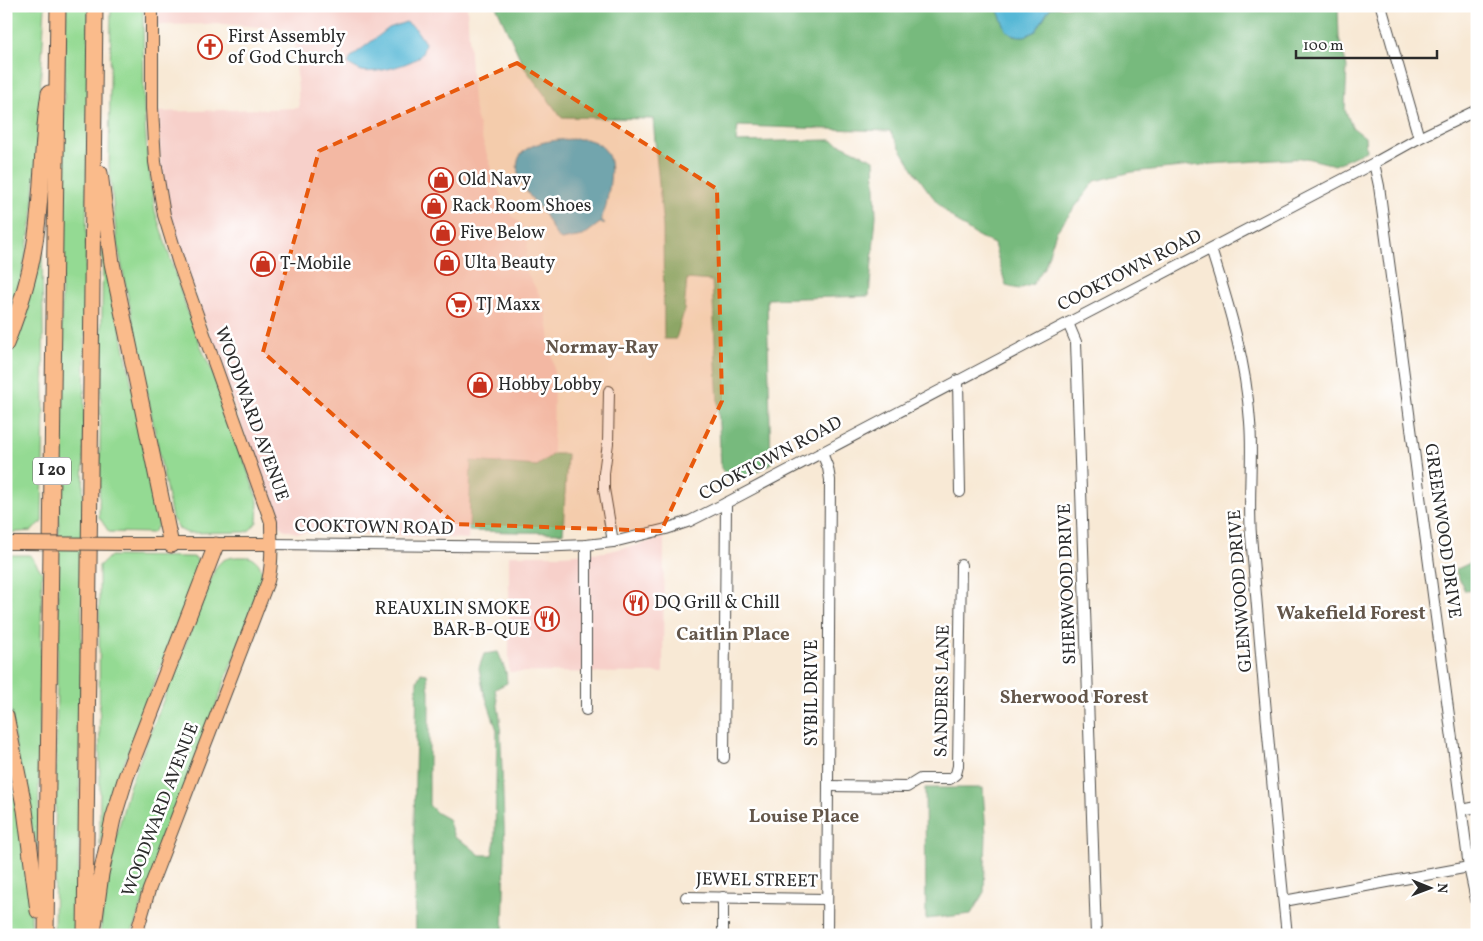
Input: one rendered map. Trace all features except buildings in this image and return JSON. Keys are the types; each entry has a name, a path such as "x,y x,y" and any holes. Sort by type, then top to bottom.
{"highway":[{"name":"I 20","path":"46,935 58,6"},
{"name":"I 20","path":"85,935 94,6"},
{"path":"6,344 19,312 30,271 35,242 45,119 58,40"},
{"path":"92,120 112,263 171,545"},
{"path":"93,935 101,874 118,802 216,545"},
{"path":"6,716 26,810 40,935"}],"main road":[{"name":"WOODWARD AVENUE","path":"136,935 148,890 268,581 271,566 271,522 179,264 164,215 155,162 152,108 152,6"},
{"name":"COOKTOWN ROAD","path":"6,543 271,544"}],"street":[{"path":"1381,6 1419,138"},
{"name":"COOKTOWN ROAD","path":"271,544 537,547 613,542 666,529 726,503 1419,138 1477,110"},
{"name":"GREENWOOD DRIVE","path":"1374,163 1379,186 1410,408 1462,810 1477,904"},
{"name":"GLENWOOD DRIVE","path":"1211,249 1236,329 1248,388 1251,442 1250,532 1287,935"},
{"name":"SHERWOOD DRIVE","path":"1068,323 1076,342 1096,935"},
{"path":"958,380 960,492"},
{"path":"609,391 608,443 604,489 613,542"},
{"name":"SYBIL DRIVE","path":"822,453 830,480 827,935"},
{"path":"724,758 726,503"},
{"path":"586,545 586,710"},
{"name":"SANDERS LANE","path":"828,786 907,787 920,779 950,779 956,774 958,766 961,565"},
{"path":"1462,810 1477,807"},
{"path":"1284,901 1470,867"},
{"path":"723,896 723,935"},
{"name":"JEWEL STREET","path":"686,897 723,896 827,899"}],"highlighted area":[{"path":"517,63 717,189 722,401 661,531 455,524 263,352 319,151"}],"shaded area":[{"path":"157,6 467,6 473,102 497,187 512,216 522,225 528,239 527,254 523,261 524,267 545,305 554,369 553,454 537,466 471,461 468,539 350,533 296,533 283,529 278,524 270,507 167,207 161,174 157,112 299,108 295,44 286,29 222,24 157,25"},
{"path":"664,537 663,673 509,672 509,555 562,555 605,552"}],"green space":[{"path":"11,6 45,6 33,213 22,275 6,324 6,127"},
{"path":"65,6 89,6 78,935 54,935"},
{"path":"111,6 143,6 144,107 147,154 155,211 187,310 217,381 258,501 257,522 250,530 245,532 187,533 179,529 172,518 117,242 109,166"},
{"path":"496,6 996,6 1013,36 1021,36 1036,29 1050,7 1338,6 1339,38 1347,67 1345,110 1352,127 1365,137 1366,151 1335,165 1306,158 1211,164 1132,172 1095,181 1056,232 1045,266 1033,284 1019,289 1006,286 994,244 975,234 945,211 921,181 890,131 738,126 736,142 831,140 874,160 876,216 869,296 767,299 771,464 732,484 721,468 712,281 687,279 684,311 676,339 664,339 663,228 653,119 561,117 524,67"},
{"path":"103,239 159,522 152,533 109,532 99,517"},
{"path":"42,247 44,400 42,523 39,523 32,531 6,533 6,354"},
{"path":"553,454 567,454 563,533 469,531 471,461 537,466"},
{"path":"6,555 30,555 42,572 38,849 36,849 6,698"},
{"path":"110,556 193,557 196,558 199,566 121,772 100,846 99,565"},
{"path":"253,558 260,566 262,581 131,935 100,935 104,894 129,787 215,569 218,564 226,559"},
{"path":"1470,563 1477,564 1477,590 1465,591 1455,570"},
{"path":"498,652 506,672 507,683 495,689 500,718 505,848 503,935 416,935 414,825 417,681 421,673 427,674 429,692 429,805 437,813 448,819 454,837 480,855 492,855 495,840 497,730 483,689 479,668 484,654"},
{"path":"6,756 20,822 29,882 32,935 6,935"},
{"path":"925,788 983,788 986,835 984,892 971,914 926,919"}],"water":[{"path":"996,6 1058,6 1050,8 1036,31 1025,36 1013,36 1006,30"},
{"path":"406,22 415,28 425,43 419,57 400,66 368,72 348,64 351,57 389,28"},
{"path":"585,139 596,143 609,156 611,175 602,219 605,223 600,223 583,236 561,240 525,189 518,173 518,161 523,152 532,146 544,142"}],"place":[{"name":"First Assembly of God Church","path":"210,47"},
{"name":"Old Navy","path":"441,180"},
{"name":"Rack Room Shoes","path":"434,206"},
{"name":"Five Below","path":"443,233"},
{"name":"Ulta Beauty","path":"447,263"},
{"name":"T-Mobile","path":"263,264"},
{"name":"TJ Maxx","path":"459,305"},
{"name":"Hobby Lobby","path":"480,385"},
{"name":"DQ Grill & Chill","path":"636,603"},
{"name":"REAUXLIN SMOKE BAR-B-QUE","path":"547,619"}],"district":[{"name":"Normay-Ray","path":"602,348"},
{"name":"Wakefield Forest","path":"1351,614"},
{"name":"Caitlin Place","path":"733,635"},
{"name":"Sherwood Forest","path":"1074,698"},
{"name":"Louise Place","path":"804,817"}]}
